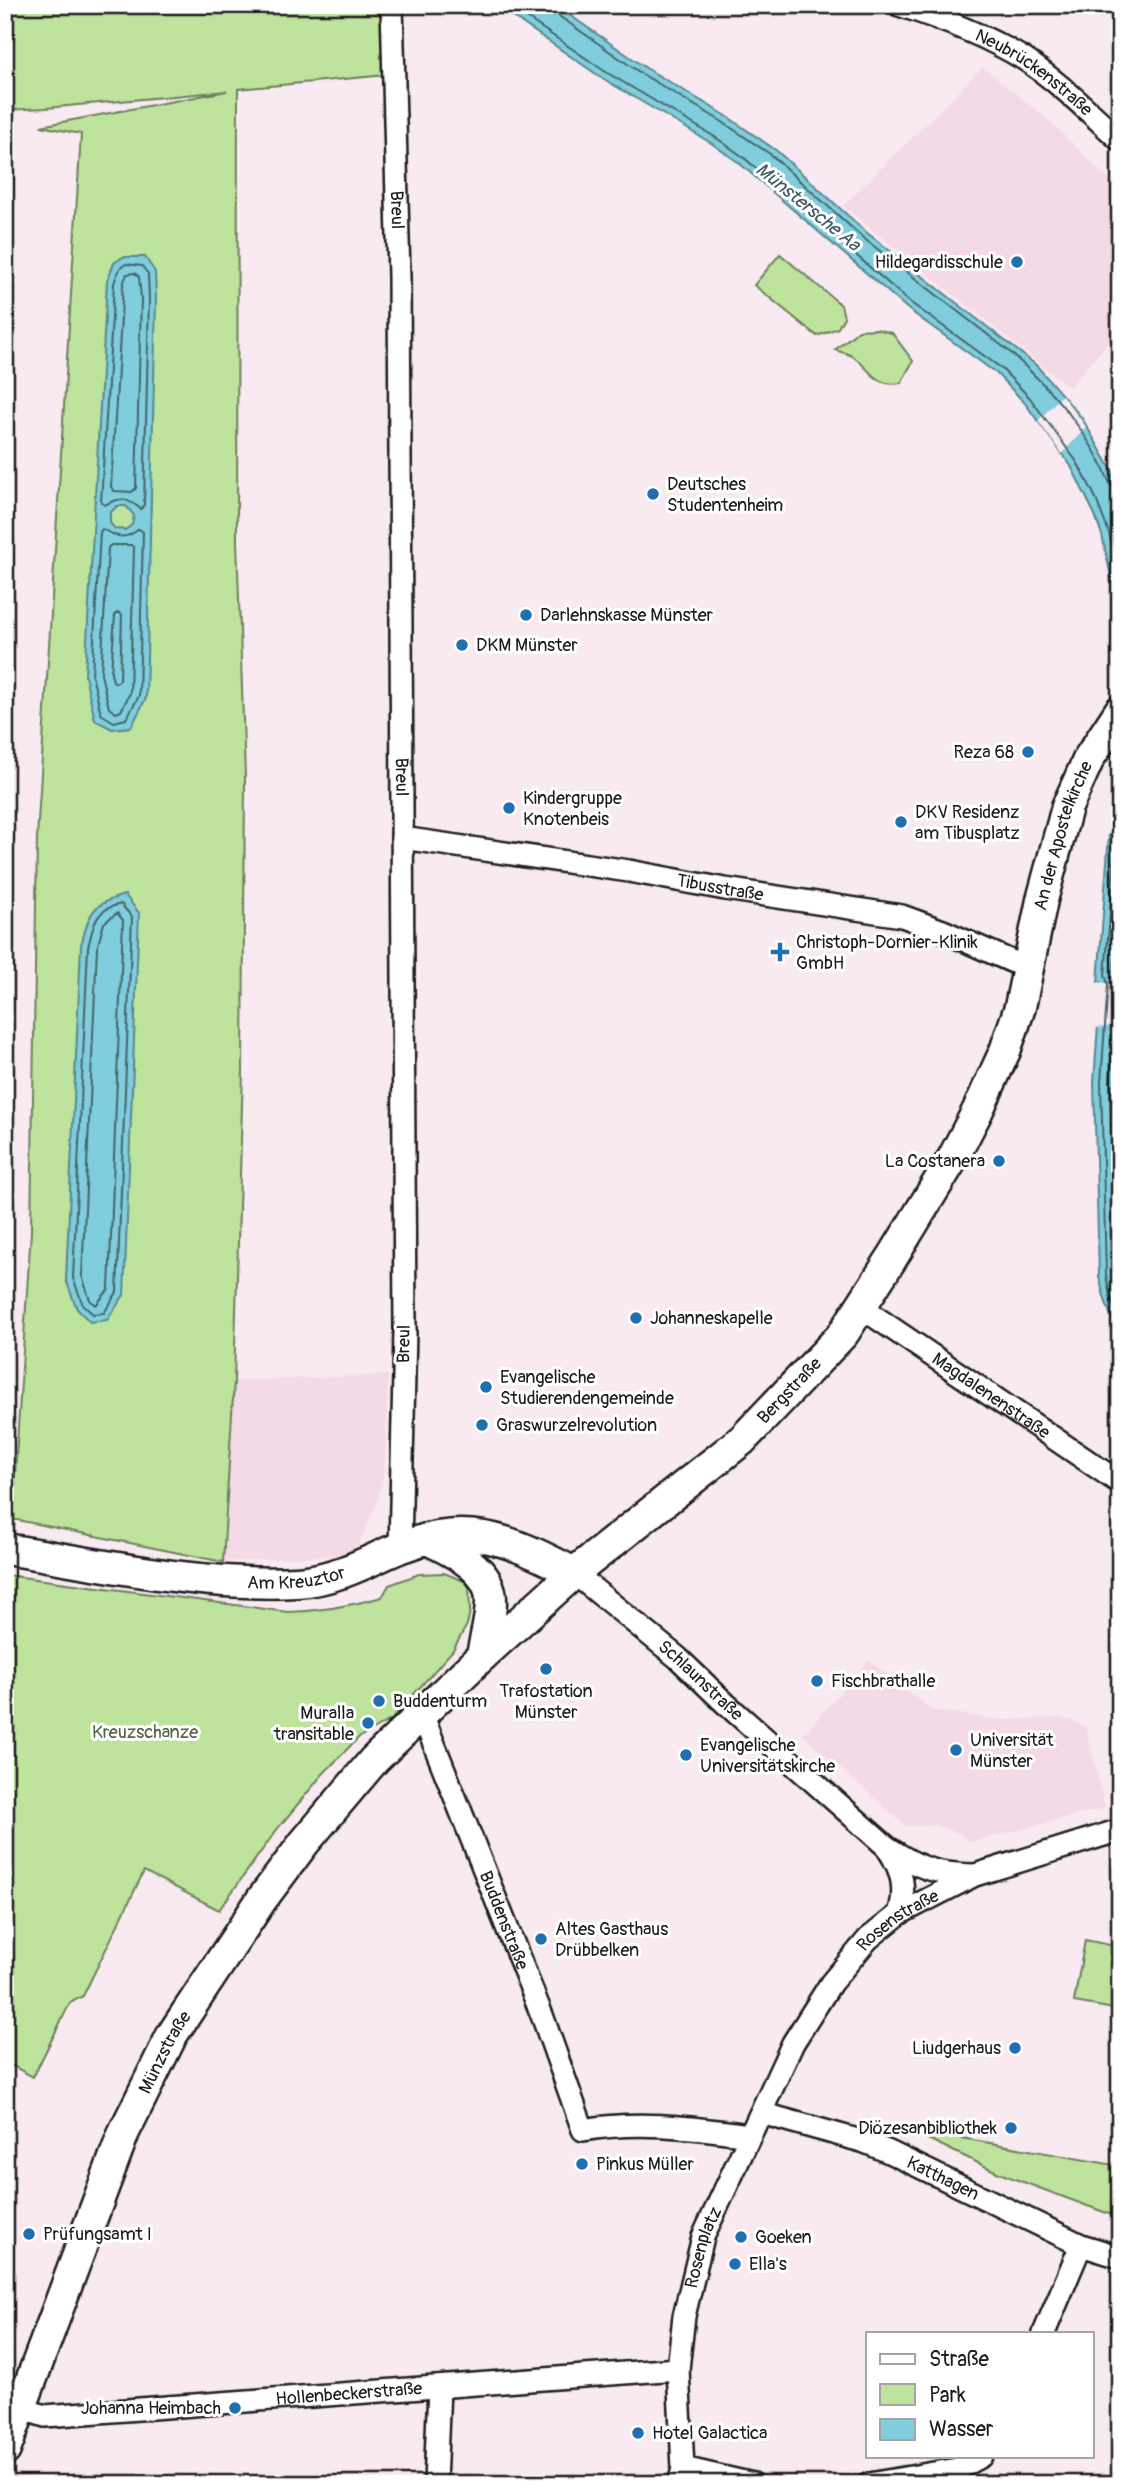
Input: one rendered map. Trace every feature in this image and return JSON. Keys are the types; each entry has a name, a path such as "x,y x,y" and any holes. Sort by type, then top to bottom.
{"main road":[{"name":"An der Apostelkirche","path":"1029,969 1044,892 1067,807 1089,758 1120,711"},
{"name":"Bergstraße","path":"422,1714 574,1573 742,1440 821,1360 862,1308 953,1158 1010,1038 1029,969"},
{"name":"Am Kreuztor","path":"5,1549 204,1578 296,1582 336,1575 413,1543 454,1534 504,1540 574,1573"},
{"path":"413,1543 453,1552 485,1580 492,1598 482,1656"},
{"name":"Münzstraße","path":"5,2450 124,2132 173,2035 262,1899 304,1843 374,1760 422,1714"}],"street":[{"name":"Breul","path":"392,5 399,277 405,1331 413,1543"},
{"name":"Neubrückenstraße","path":"899,5 963,28 1025,60 1076,99 1120,140"},
{"name":"Tibusstraße","path":"402,838 617,869 725,890 902,916 1029,969"},
{"name":"Magdalenenstraße","path":"862,1308 1120,1483"},
{"name":"Schlaunstraße","path":"574,1573 678,1658 887,1847 926,1870 975,1875"},
{"name":"Buddenstraße","path":"422,1714 543,2018 583,2130 614,2124 667,2124 750,2135"},
{"name":"Rosenstraße","path":"761,2113 793,2043 831,1983 868,1939 899,1914 975,1875 1120,1830"},
{"name":"Schlaunstraße","path":"887,1847 898,1864 903,1881 904,1898 899,1914"},
{"name":"Rosenplatz","path":"681,2476 678,2369 684,2316 703,2237 761,2113"},
{"name":"Katthagen","path":"761,2113 865,2142 1082,2245 1119,2257"},
{"path":"1044,2332 1082,2245"},
{"name":"Hollenbeckerstraße","path":"20,2408 45,2416 678,2369"},
{"path":"435,2484 439,2388"},
{"path":"869,2484 957,2469 977,2458"},
{"path":"681,2476 753,2484"}],"shaded area":[{"name":"Hildegardisschule","path":"983,67 1053,124 1120,191 1120,330 1069,387 843,206"},
{"path":"388,1375 385,1466 376,1505 354,1554 223,1562 234,1381"},
{"name":"Universität Münster","path":"869,1660 931,1710 1001,1720 1060,1718 1086,1728 1105,1808 971,1842 959,1833 934,1825 906,1826 803,1735"}],"green space":[{"path":"5,5 386,5 386,75 238,89 237,540 245,778 243,1071 234,1381 223,1562 12,1519 31,1231 37,838 81,134 41,126 227,91 5,110"},
{"path":"780,254 841,305 844,317 838,328 817,336 754,285"},
{"path":"876,329 892,333 913,361 901,383 892,384 879,380 852,356 835,350 859,330"},
{"name":"Kreuzschanze","path":"444,1573 464,1581 469,1587 470,1611 467,1625 453,1650 392,1719 358,1738 322,1775 278,1828 219,1910 144,1871 83,1996 70,2003 33,2077 5,2062 5,1575 288,1612 324,1609 382,1597 389,1585 419,1574"},
{"path":"1085,1940 1120,1947 1120,2010 1074,2002"},
{"path":"905,2128 1120,2166 1120,2218 999,2173"}],"water":[{"name":"Münstersche Aa","path":"496,5 555,5 646,68 725,115 777,151 866,232 1036,365 1082,418 1114,474 1120,492 1120,1334 1107,1306 1099,1276 1094,1082 1101,982 1098,982 1109,835 1112,834 1113,826 1119,626 1116,626 1113,586 1095,515 1071,466 1024,402 996,373 909,310 738,162 602,78"},
{"path":"123,257 145,257 155,272 156,299 146,698 131,727 112,729 95,720 85,676 107,281 114,263","holes":["117,506 126,506 134,515 132,525 125,530 115,529 110,523 110,513"]},
{"path":"125,895 139,913 124,1295 107,1320 90,1322 77,1309 66,1280 81,945 93,911 113,898"}],"pier":[{"path":"1062,395 1086,427 1062,454 1038,421"},
{"path":"1119,626 1120,794 1112,825"},
{"path":"1098,982 1120,985 1120,1025 1096,1028"}],"place":[{"name":"Hildegardisschule","path":"1017,262"},
{"name":"Deutsches Studentenheim","path":"653,494"},
{"name":"Darlehnskasse Münster","path":"526,615"},
{"name":"DKM Münster","path":"462,645"},
{"name":"Reza 68","path":"1028,752"},
{"name":"Kindergruppe Knotenbeis","path":"509,808"},
{"name":"DKV Residenz am Tibusplatz","path":"901,822"},
{"name":"Christoph-Dornier-Klinik GmbH","path":"780,952"},
{"name":"La Costanera","path":"999,1161"},
{"name":"Johanneskapelle","path":"636,1318"},
{"name":"Evangelische Studierendengemeinde","path":"486,1387"},
{"name":"Graswurzelrevolution","path":"482,1425"},
{"name":"Trafostation Münster","path":"546,1669"},
{"name":"Fischbrathalle","path":"817,1681"},
{"name":"Buddenturm","path":"379,1701"},
{"name":"Muralla transitable","path":"368,1723"},
{"name":"Universität Münster","path":"956,1750"},
{"name":"Evangelische Universitätskirche","path":"686,1755"},
{"name":"Altes Gasthaus Drübbelken","path":"541,1939"},
{"name":"Liudgerhaus","path":"1015,2048"},
{"name":"Diözesanbibliothek","path":"1011,2128"},
{"name":"Pinkus Müller","path":"582,2164"},
{"name":"Prüfungsamt I","path":"29,2234"},
{"name":"Goeken","path":"741,2237"},
{"name":"Ella's","path":"735,2264"},
{"name":"Johanna Heimbach","path":"235,2408"},
{"name":"Hotel Galactica","path":"638,2433"}]}
